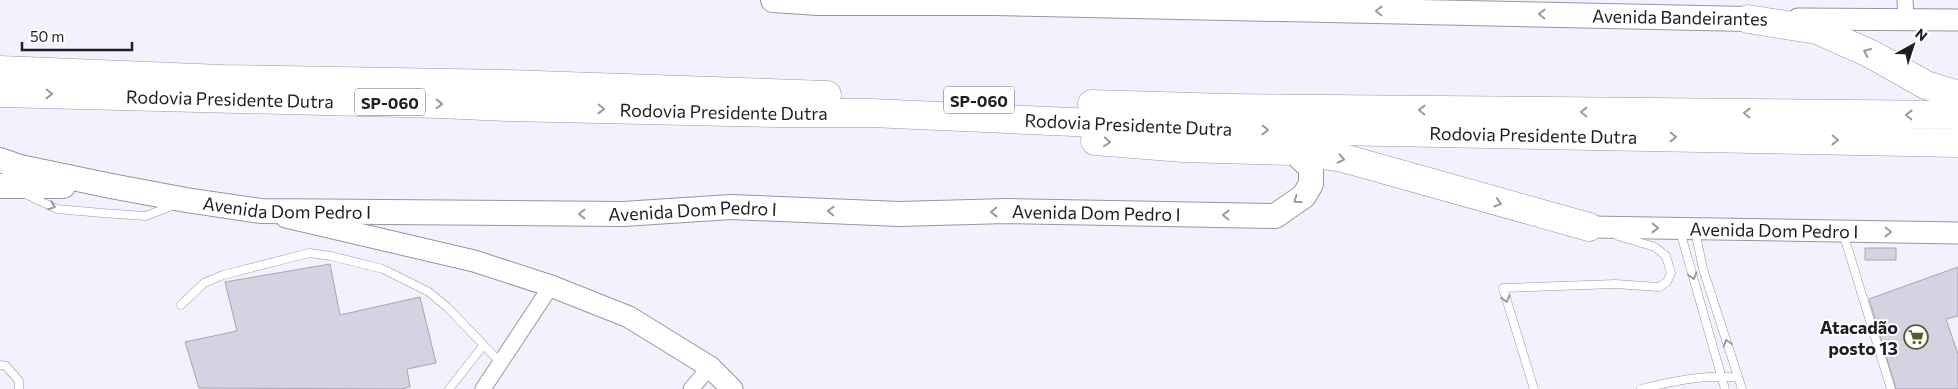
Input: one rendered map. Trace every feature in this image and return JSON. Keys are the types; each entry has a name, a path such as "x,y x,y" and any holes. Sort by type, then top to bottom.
{"highway":[{"path":"1748,19 1817,30 1871,54 1926,85 1958,95"},
{"name":"Rodovia Presidente Dutra","path":"0,70 222,79 506,84 1228,108 1958,115"},
{"name":"Rodovia Presidente Dutra","path":"0,93 779,113 871,113 1232,129 1958,143"},
{"path":"779,113 1183,148 1293,151 1343,158 1589,228"}],"main road":[{"name":"Avenida Bandeirantes","path":"773,0 994,1 1571,12 1748,19 1905,10 1958,20"},
{"name":"Avenida Dom Pedro I","path":"0,160 20,167 111,186 261,211 623,214 731,207 899,214 1007,211 1275,216 1304,196 1311,184 1311,168 1293,151"},
{"name":"Avenida Dom Pedro I","path":"4,186 111,186"},
{"path":"261,211 474,261 551,286 629,317 710,367 732,389"},
{"name":"Avenida Dom Pedro I","path":"1589,228 1958,233"}],"street":[{"path":"483,389 551,286"},
{"path":"691,389 710,367"}],"lane":[{"path":"4,186 57,209 102,213 146,216 186,200"},
{"path":"1534,389 1503,288 1540,285 1615,284 1659,287 1667,282 1671,273 1666,256 1654,247 1589,228"},
{"path":"1687,229 1720,376 1725,389"},
{"path":"1687,229 1703,269 1742,389"},
{"path":"1842,231 1891,389"},
{"path":"182,305 204,283 223,275 309,253 331,256 383,269 429,292 500,362"},
{"path":"449,389 483,346"},
{"path":"0,366 6,366 20,380 19,389"},
{"path":"1641,389 1681,380 1720,376 1738,378"}],"building":[{"path":"1865,248 1896,248 1896,260 1865,260"},
{"path":"330,264 340,315 420,297 436,363 407,369 410,387 401,389 199,388 185,342 237,331 225,282"},
{"name":"Atacadão posto 13","path":"1958,267 1958,316 1946,319 1958,354 1958,389 1896,389 1869,299"}],"place":[{"name":"Atacadão posto 13","path":"1916,337"}]}
